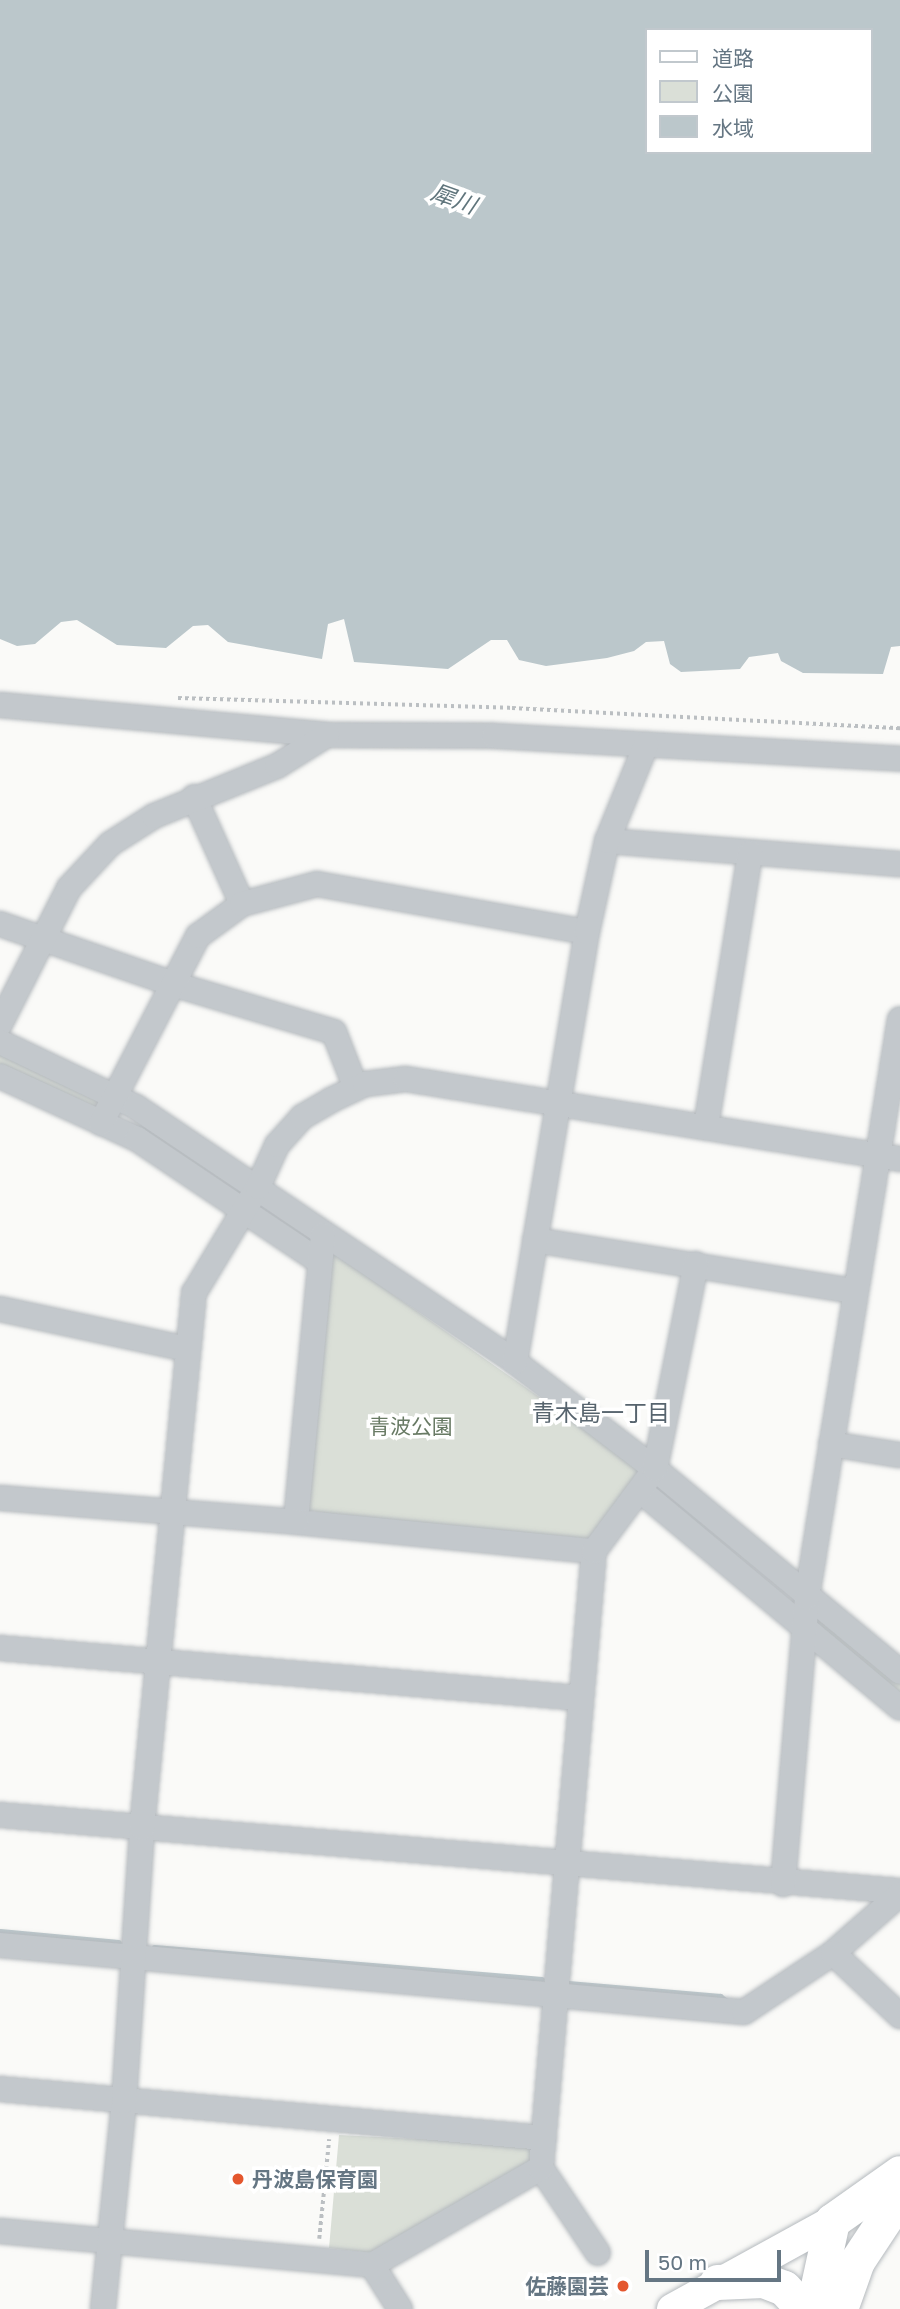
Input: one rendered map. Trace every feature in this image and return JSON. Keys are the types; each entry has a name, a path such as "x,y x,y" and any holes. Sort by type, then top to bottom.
{"highway":[{"path":"813,2309 832,2221 900,2173"},
{"path":"832,2221 900,2194"},
{"path":"840,2309 857,2261 900,2194"},
{"path":"717,2282 740,2277 775,2284 794,2295 803,2309"}],"main road":[{"path":"672,2309 832,2221"}],"street":[{"path":"0,705 327,735 494,736 900,759"},
{"path":"0,1024 40,938 69,888 110,844 194,797 277,766 327,735"},
{"path":"515,1362 587,932 607,841 646,745"},
{"path":"194,797 242,904"},
{"path":"607,841 900,864"},
{"path":"706,1126 750,854"},
{"path":"101,1123 198,936 242,904 317,884 587,932"},
{"path":"0,924 173,984 334,1032 356,1088"},
{"path":"783,1884 807,1597 855,1291 889,1157 900,1019"},
{"path":"0,1042 114,1098 258,1187 323,1235 515,1362 656,1469 900,1672"},
{"path":"0,1076 137,1139 320,1262"},
{"path":"103,2309 124,2101 142,1828 194,1293 258,1187 277,1145 302,1117 356,1088 406,1079 889,1157"},
{"path":"296,1522 323,1235"},
{"path":"536,1240 855,1291"},
{"path":"598,2253 541,2168 579,1698 594,1551 642,1492 656,1469 696,1264"},
{"path":"0,1309 187,1349"},
{"path":"831,1444 900,1455"},
{"path":"642,1492 900,1708"},
{"path":"0,1498 296,1522 594,1551"},
{"path":"0,1648 579,1698"},
{"path":"0,1815 900,1893"},
{"path":"0,1945 744,2012 833,1953 900,1893"},
{"path":"833,1953 900,2016"},
{"path":"0,2089 544,2138"},
{"path":"0,2231 372,2265 541,2168"},
{"path":"372,2265 400,2309"}],"path":[{"path":"173,698 512,708 900,728"},
{"path":"317,2260 331,2120"}],"green space":[{"path":"0,1054 103,1097 104,1110 0,1069"},
{"name":"青波公園","path":"330,1250 646,1472 588,1550 304,1510"},
{"path":"817,1619 900,1679 900,1699 816,1629"},
{"path":"339,2135 534,2145 530,2164 373,2253 329,2248"}],"water":[{"name":"犀川","path":"0,0 900,0 900,646 891,647 883,674 803,673 781,661 778,653 749,657 740,669 681,672 670,664 664,641 646,642 634,651 607,658 546,666 519,660 507,640 491,640 448,669 354,662 344,619 328,624 322,659 228,642 208,625 193,626 166,648 117,645 77,620 61,622 35,644 17,646 0,639"}],"waterway":[{"path":"0,1931 118,1942"},
{"path":"154,1947 542,1979"},
{"path":"568,1983 720,1996 727,2001"}],"place":[{"name":"丹波島保育園","path":"238,2179"},
{"name":"佐藤園芸","path":"623,2286"}],"district":[{"name":"青木島一丁目","path":"601,1412"}]}
